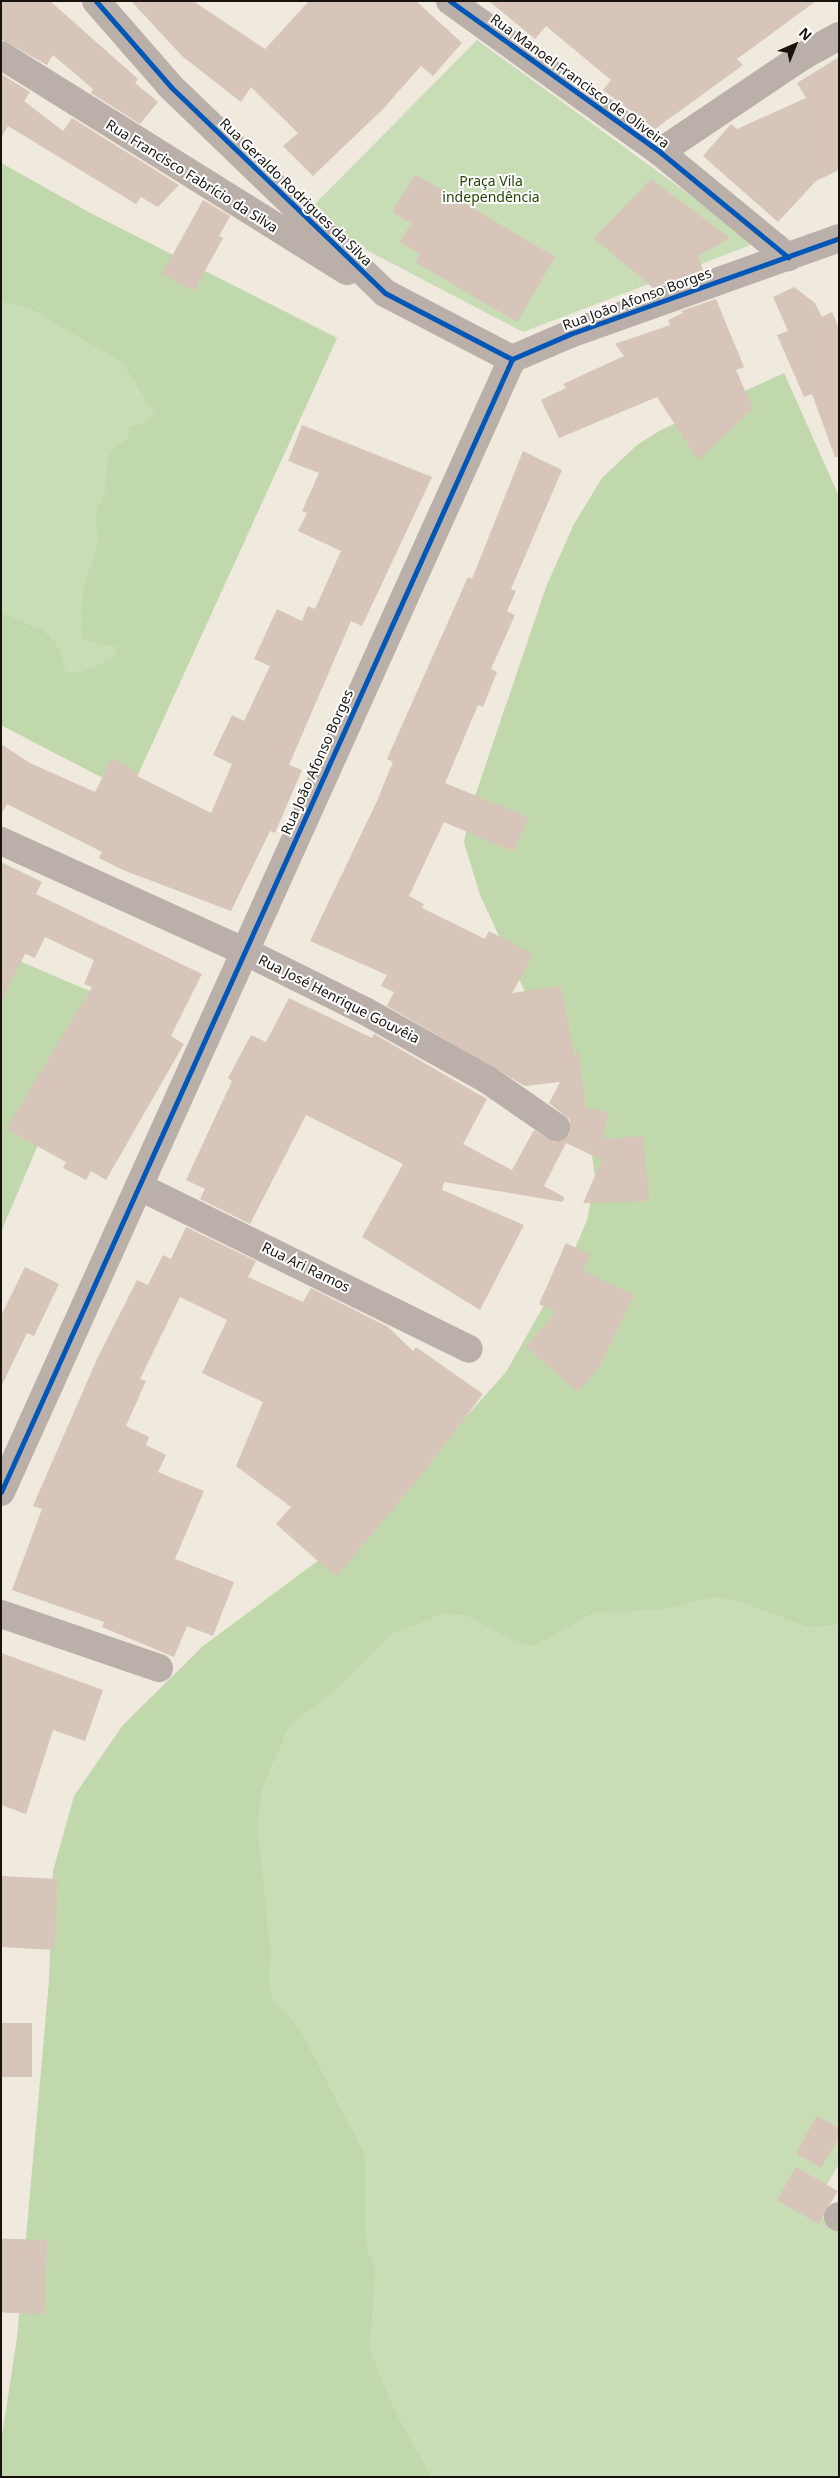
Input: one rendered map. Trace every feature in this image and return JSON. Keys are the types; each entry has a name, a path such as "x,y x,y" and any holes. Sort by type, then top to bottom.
{"street":[{"name":"Rua Geraldo Rodrigues da Silva","path":"96,1 171,87 385,293 512,359"},
{"name":"Rua Manoel Francisco de Oliveira","path":"450,1 660,152 788,257"},
{"name":"Rua Manoel Francisco de Oliveira","path":"660,152 803,56 839,36"},
{"name":"Rua Francisco Fabrício da Silva","path":"1,55 385,293"},
{"name":"Rua João Afonso Borges","path":"1,1492 142,1188 244,950 512,359 570,334 839,238"},
{"name":"Rua José Henrique Gouvêia","path":"1,842 244,950 425,1043 556,1127"},
{"name":"Rua Ari Ramos","path":"142,1188 469,1349"},
{"path":"1,1614 159,1668"}],"green space":[{"name":"Praça Vila independência","path":"477,40 756,243 523,332 357,245 314,205"},
{"path":"1,163 92,214 337,338 130,792 1,725"},
{"path":"1,163 92,214 337,338 130,792 1,725 1,613 42,630 56,643 66,672 78,673 114,658 117,647 83,640 81,629 83,588 99,541 95,515 106,489 107,462 112,450 127,439 129,427 149,421 154,412 122,362 29,308 1,301"},
{"path":"784,373 839,496 839,1625 810,1628 730,1599 710,1598 664,1610 595,1612 534,1646 513,1640 468,1616 442,1614 392,1634 334,1692 290,1725 262,1790 258,1828 271,1951 269,1985 274,2000 299,2027 365,2154 366,2243 376,2271 370,2349 394,2409 432,2477 1,2477 1,2442 17,2338 49,1981 53,1871 74,1796 123,1725 203,1646 346,1540 432,1455 506,1372 571,1258 587,1220 595,1177 588,1127 480,895 464,842 470,811 546,587 574,524 602,478 637,445 661,430"},
{"path":"1,953 101,996 1,1232"},
{"path":"709,1598 730,1599 810,1628 839,1625 839,2164 812,2209 839,2229 839,2477 432,2477 394,2409 370,2349 376,2271 366,2243 365,2154 299,2027 274,2000 269,1985 271,1951 258,1828 262,1790 290,1725 334,1692 392,1634 418,1620 442,1614 468,1616 534,1646 595,1611 664,1610"}],"building":[{"path":"1,1 50,1 138,79 135,83 158,102 140,124 91,93 93,89 53,55 47,65 1,39"},
{"path":"131,1 193,1 265,49 309,1 416,1 462,43 433,76 421,66 383,109 313,176 283,146 298,133 251,87 241,102 182,56"},
{"path":"489,1 816,1 737,59 743,65 655,129 603,90 611,80 546,26 535,39"},
{"path":"839,57 839,170 816,181 778,222 703,156 731,124 737,129 806,98 797,83"},
{"path":"1,74 30,92 24,101 63,131 72,118 179,185 158,207 141,197 136,204 8,126 1,138"},
{"path":"415,174 555,257 517,322 415,262 420,254 400,242 411,223 392,212"},
{"path":"651,179 730,238 698,256 703,270 653,288 594,238"},
{"path":"203,200 230,216 219,236 223,238 194,291 162,274"},
{"path":"794,287 815,303 822,317 832,312 839,328 839,457 835,457 812,394 804,397 777,335 788,331 773,297"},
{"path":"716,299 744,367 736,370 753,409 698,460 657,397 559,438 541,400 566,388 563,384 624,356 615,344 670,325 668,320 683,313 681,311"},
{"path":"302,425 432,477 362,626 351,621 289,765 302,770 275,833 270,831 231,911 123,870 99,858 102,852 7,804 1,815 1,744 30,763 95,792 112,758 139,773 137,776 211,813 232,764 213,755 232,715 244,721 270,666 254,659 277,609 302,621 308,606 315,609 341,551 298,531 307,513 302,511 319,473 288,461"},
{"path":"523,451 562,470 511,589 516,591 507,611 515,615 491,669 497,672 483,707 478,705 445,783 528,817 514,852 444,822 409,896 424,904 422,908 485,939 489,931 533,954 512,993 561,986 574,1056 578,1049 586,1108 608,1112 603,1139 643,1136 649,1201 583,1203 602,1160 566,1143 544,1186 564,1197 563,1202 444,1182 442,1190 524,1225 480,1310 362,1237 403,1164 306,1115 250,1224 200,1199 205,1189 186,1180 232,1081 228,1078 251,1035 266,1042 289,998 372,1038 374,1034 487,1099 463,1144 512,1170 534,1130 554,1142 569,1135 570,1120 549,1103 560,1082 525,1086 387,1006 394,992 381,986 387,975 310,941 377,801 393,762 387,759 468,577 472,579"},
{"path":"1,862 42,882 36,894 202,974 171,1036 184,1044 106,1180 91,1171 86,1180 63,1168 66,1162 6,1129 92,987 84,984 94,960 45,937 35,958 25,954 1,1003"},
{"path":"186,1227 256,1261 248,1277 303,1302 311,1288 388,1327 413,1351 416,1347 483,1394 425,1471 336,1577 276,1524 291,1507 236,1466 263,1402 202,1373 227,1320 180,1297 140,1379 146,1381 126,1426 149,1437 146,1445 166,1455 158,1472 204,1491 175,1559 234,1582 213,1636 187,1626 174,1657 102,1627 104,1622 12,1590 42,1509 33,1506 97,1359 137,1280 148,1285 163,1255 171,1259"},
{"path":"566,1243 590,1254 583,1271 634,1295 600,1366 578,1392 526,1347 556,1312 539,1304"},
{"path":"25,1267 59,1284 34,1336 27,1333 1,1387 1,1316"},
{"path":"1,1653 103,1690 85,1741 53,1730 26,1814 1,1805"},
{"path":"1,1876 58,1879 54,1950 1,1947"},
{"path":"1,2023 32,2023 32,2077 1,2077"},
{"path":"817,2116 839,2128 839,2138 821,2168 796,2153"},
{"path":"796,2167 838,2191 819,2224 777,2200"},
{"path":"1,2238 47,2240 44,2314 1,2312"}],"cycle path":[{"path":"96,1 171,87 385,293 512,359"},
{"path":"450,1 660,152 788,257"},
{"path":"1,1492 512,359 570,334 839,238"}]}
